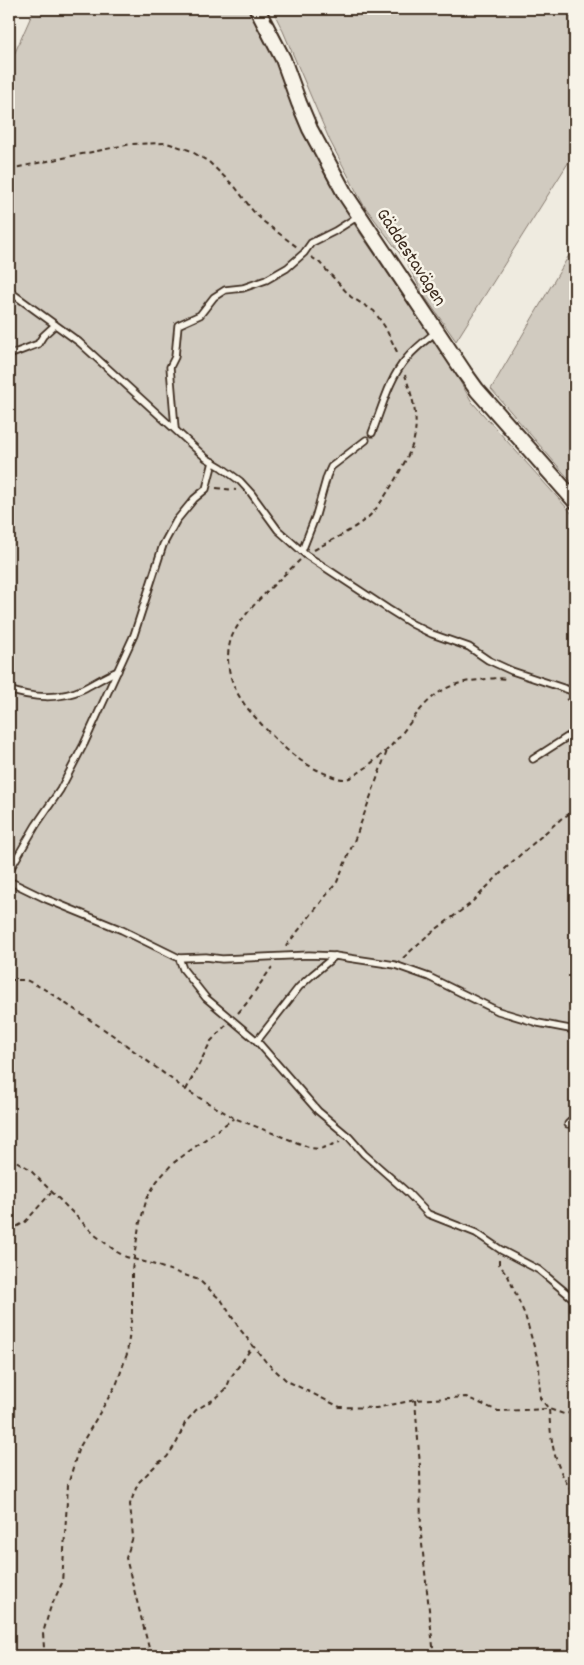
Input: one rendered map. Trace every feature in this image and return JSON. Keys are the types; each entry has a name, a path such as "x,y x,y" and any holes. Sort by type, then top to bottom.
{"street":[{"name":"Gäddestavägen","path":"257,9 283,59 298,103 310,129 345,194 436,332 477,390 575,501"}],"lane":[{"path":"9,18 12,9"},
{"path":"175,428 170,367 175,357 178,326 200,315 214,297 225,290 243,288 266,280 287,268 305,252 311,243 360,215"},
{"path":"9,291 92,353 109,371 175,428 206,458 240,481 278,530 304,553 412,624 432,634 469,647 488,660 512,671 575,692"},
{"path":"9,355 38,344 43,336 55,325"},
{"path":"372,432 402,364 436,332"},
{"path":"304,553 327,476 332,468 366,440"},
{"path":"9,871 36,825 60,790 118,672 134,635 163,545 176,521 194,499 206,489 212,462"},
{"path":"9,690 18,693 62,696 81,690 106,676 118,672"},
{"path":"533,759 575,732"},
{"path":"9,880 46,899 122,930 179,958 335,956 395,966 429,977 498,1011 546,1025 575,1030"},
{"path":"257,1041 299,987 335,956"},
{"path":"179,958 183,969 206,998 257,1041 318,1111 349,1137 364,1154 408,1193 428,1214 476,1233 501,1250 539,1270 575,1300"},
{"path":"568,1124 575,1117"}],"path":[{"path":"9,169 131,144 167,143 189,150 209,162 236,188 252,211 264,222 319,262 351,297 374,311 385,327 402,364 415,407 414,440 393,484 369,517 344,534 304,553 236,627 231,640 227,660 231,680 245,705 269,734 308,766 345,779 356,774 387,751 424,704 442,690 467,681 502,678 510,680"},
{"path":"206,489 220,488 251,493"},
{"path":"560,696 575,704"},
{"path":"186,1090 211,1041 246,1004 279,956 337,882 387,751"},
{"path":"395,966 427,936 470,904 511,863 554,825 575,810"},
{"path":"9,980 26,980 44,988 114,1036 186,1090 234,1118 311,1148 320,1149 332,1146 349,1137"},
{"path":"46,1656 43,1633 50,1609 62,1583 68,1485 78,1450 117,1383 128,1354 134,1258 139,1226 147,1198 156,1181 172,1164 234,1118"},
{"path":"9,1157 28,1168 105,1244 126,1257 199,1280 222,1301 253,1346 266,1362 287,1382 340,1407 376,1408 415,1400 466,1397 498,1411 549,1409 564,1414 575,1412"},
{"path":"9,1231 25,1222 51,1192"},
{"path":"501,1250 499,1264 508,1276 525,1315 539,1364 540,1398 549,1409 550,1439 555,1459 575,1496"},
{"path":"151,1656 126,1558 133,1537 130,1504 138,1483 158,1463 167,1458 186,1423 196,1410 216,1398 226,1389 231,1377 253,1346"},
{"path":"415,1400 420,1466 421,1535 434,1656"}],"shaded area":[{"path":"32,9 251,9 278,60 325,175 356,227 452,368 472,402 575,517 575,1656 9,1656 9,66 32,14"},
{"path":"272,9 575,9 575,152 456,341 423,294 407,263 363,204 330,141"},
{"path":"575,245 575,486 491,389"}]}
